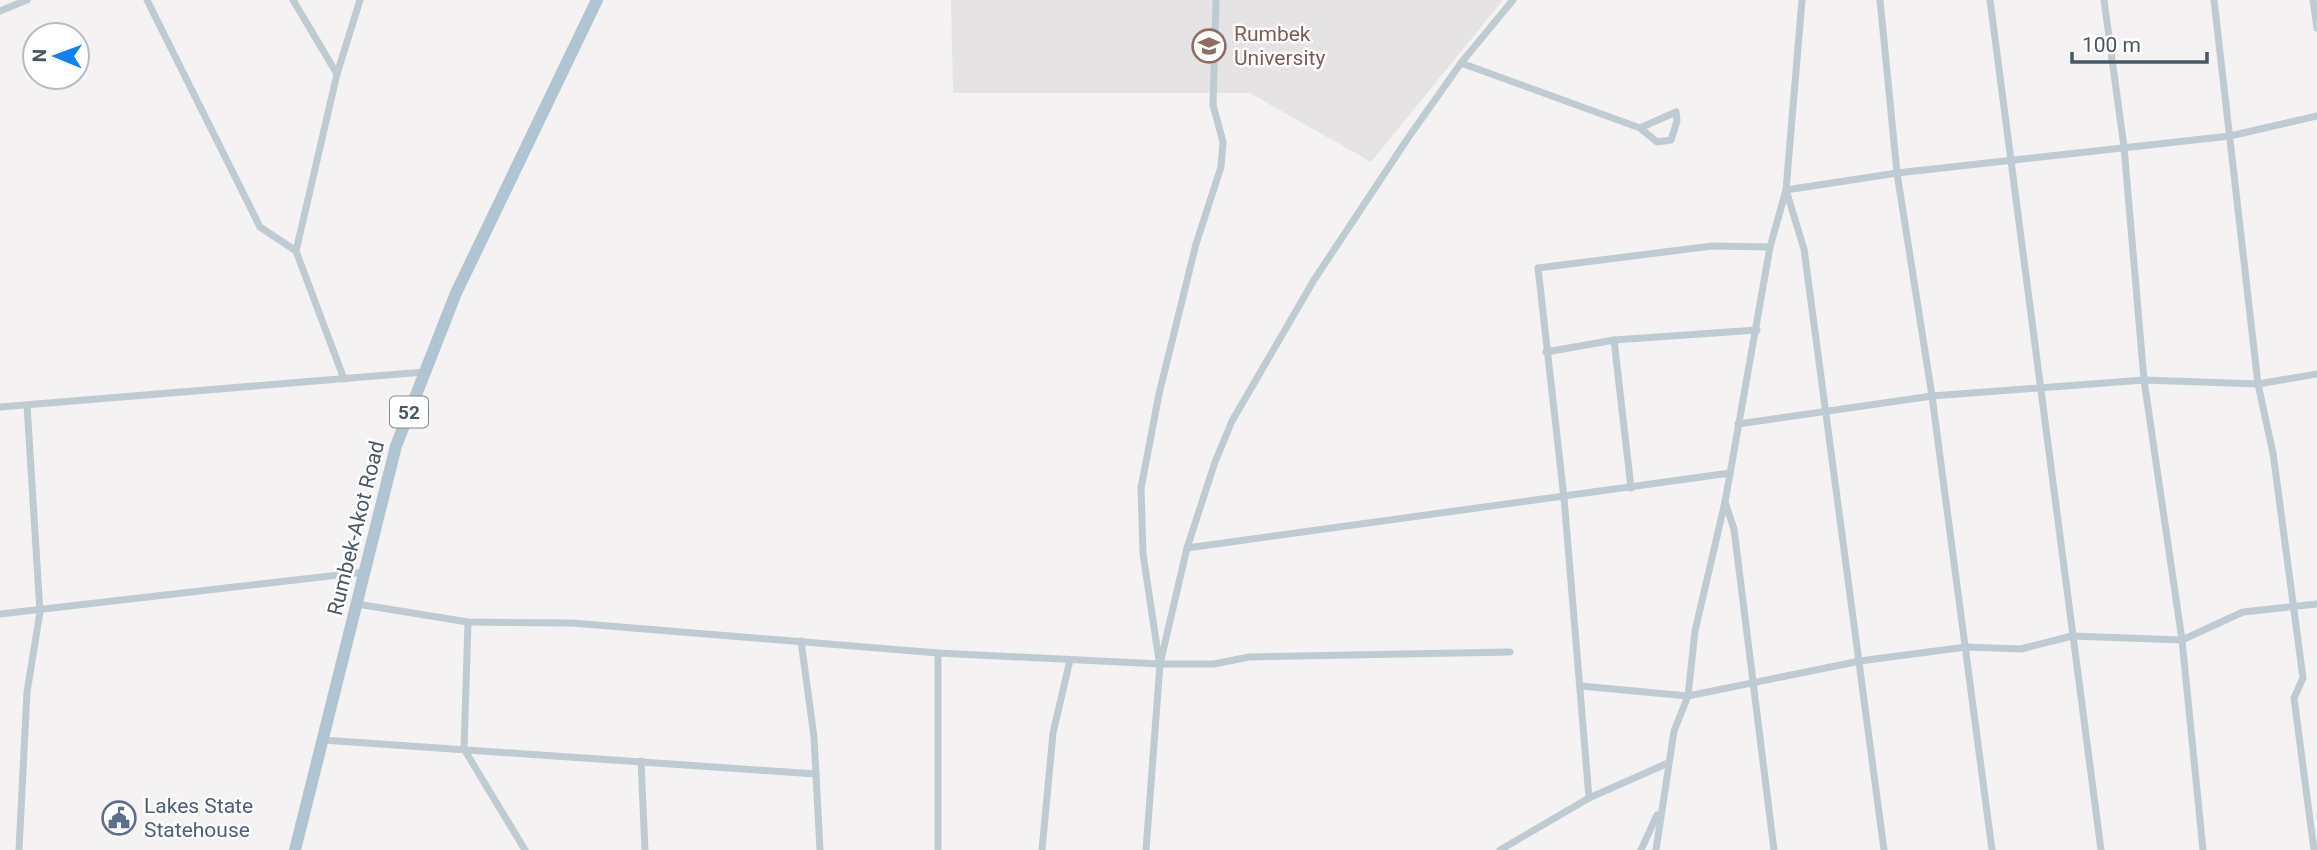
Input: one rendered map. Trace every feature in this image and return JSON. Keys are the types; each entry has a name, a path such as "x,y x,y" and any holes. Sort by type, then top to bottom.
{"main road":[{"name":"Rumbek-Akot Road","path":"295,850 396,446 456,293 597,0"}],"street":[{"path":"0,11 27,0"},
{"path":"147,0 260,227 296,251"},
{"path":"293,0 337,74"},
{"path":"344,379 296,251 337,74 360,0"},
{"path":"1160,664 1143,554 1141,488 1159,394 1196,244 1222,167 1223,142 1213,105 1216,0"},
{"path":"1146,850 1160,664 1187,548 1215,462 1232,421 1335,248 1461,63 1513,0"},
{"path":"1656,850 1660,809 1674,732 1688,696 1695,631 1725,502 1770,247 1786,190 1801,0"},
{"path":"1880,0 1898,173 1932,396 1992,850"},
{"path":"1990,0 2101,850"},
{"path":"2104,0 2124,147 2144,380 2182,640 2203,850"},
{"path":"2214,0 2258,384 2273,453 2303,678 2294,698 2314,850"},
{"path":"2313,0 2317,28"},
{"path":"1461,63 1640,128 1657,142 1671,140 1676,112 1640,128"},
{"path":"1786,190 1898,173 2230,136 2317,116"},
{"path":"1786,190 1804,249 1884,850"},
{"path":"1589,798 1564,498 1538,268 1712,246 1770,247"},
{"path":"1546,352 1614,340 1757,330"},
{"path":"1614,340 1631,488"},
{"path":"0,407 424,372"},
{"path":"1738,424 1932,396 2144,380 2258,384 2317,374"},
{"path":"19,850 27,692 40,612 27,405"},
{"path":"1187,548 1730,473"},
{"path":"1725,502 1734,529 1774,850"},
{"path":"0,614 40,612 365,572"},
{"path":"357,604 468,622 572,623 938,653 1160,664 1214,664 1249,657 1510,652"},
{"path":"1581,686 1688,696 1860,661 1966,647 2021,649 2072,636 2182,640 2242,612 2317,604"},
{"path":"468,622 464,749 525,850"},
{"path":"801,640 814,737 820,850"},
{"path":"938,653 938,850"},
{"path":"1042,850 1053,733 1070,660"},
{"path":"323,740 816,774"},
{"path":"640,761 645,850"},
{"path":"1500,850 1589,798 1668,763"},
{"path":"1642,850 1660,809"}],"shaded area":[{"name":"Rumbek University","path":"951,0 1503,0 1371,162 1250,93 953,93"}],"place":[{"name":"Rumbek University","path":"1209,46"},
{"name":"Lakes State Statehouse","path":"119,818"}]}
